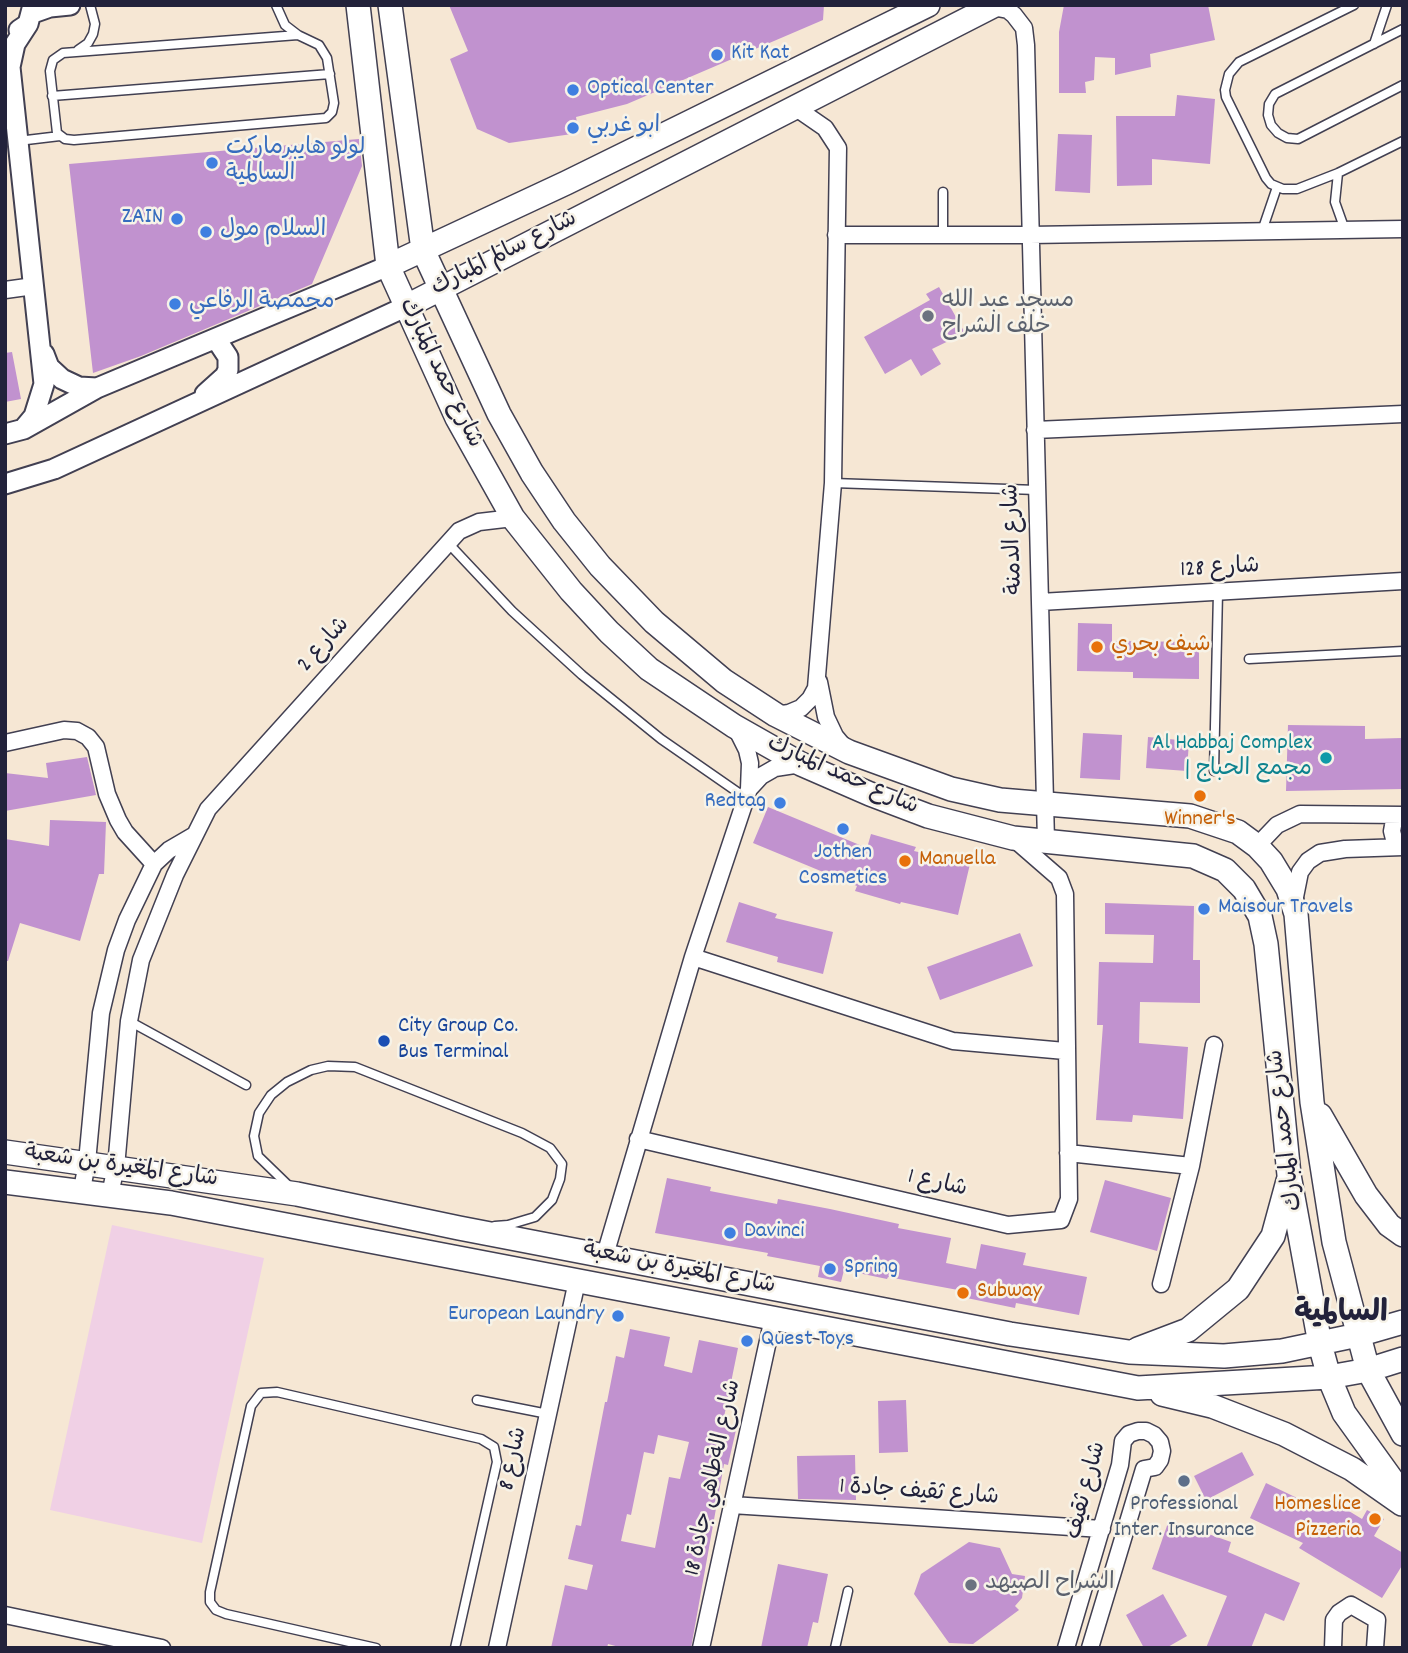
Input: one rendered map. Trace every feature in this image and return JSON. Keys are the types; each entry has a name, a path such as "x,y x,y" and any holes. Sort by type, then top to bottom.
{"main road":[{"name":"شارع حمد المبارك","path":"390,5 423,250 499,414 532,473 571,530 600,566 653,622 724,681 776,715 849,752 951,789 1000,800 1190,816 1228,828 1257,846 1271,861 1294,902 1312,1102 1334,1242 1358,1335"},
{"name":"شارع سالم المبارك","path":"388,266 566,183 928,5"},
{"name":"شارع سالم المبارك","path":"405,307 994,6"},
{"name":"شارع حمد المبارك","path":"357,7 388,266 457,418 513,518 571,591 609,632 649,669 734,726 801,764 928,816 1013,838 1193,856 1225,870 1244,889 1260,916 1266,944 1289,1175 1320,1344"},
{"path":"566,183 560,201 565,212 575,219"},
{"path":"1312,1102 1366,1195 1390,1225 1403,1235"},
{"name":"شارع المغيرة بن شعبة","path":"5,1152 297,1194 459,1228 1010,1334 1129,1352 1224,1356 1320,1344"},
{"path":"1129,1352 1188,1330 1238,1289 1273,1236 1289,1175"},
{"name":"شارع المغيرة بن شعبة","path":"5,1182 171,1203 1138,1388 1329,1377"},
{"path":"1403,1322 1320,1344 1329,1377 1344,1413 1403,1495"},
{"path":"1358,1335 1368,1370 1403,1434"},
{"path":"1329,1377 1368,1370 1403,1359"},
{"path":"1138,1388 1212,1406 1284,1434 1352,1469 1403,1504"}],"street":[{"path":"5,35 14,33 31,14 70,5"},
{"name":"شارع الدمنة","path":"994,6 1014,15 1024,28 1025,36 1046,841"},
{"path":"14,431 34,416 44,384 7,63 31,14"},
{"path":"776,715 801,708 816,688 833,483 838,148 825,128 796,108"},
{"path":"836,234 943,236 1403,229"},
{"name":"شارع سالم المبارك","path":"14,431 97,388 388,266"},
{"path":"5,290 34,286"},
{"name":"شارع سالم المبارك","path":"5,484 54,469 405,307"},
{"path":"189,408 220,381 228,370 228,357 216,339"},
{"path":"41,349 49,367 62,379 79,387 97,388"},
{"path":"1035,430 1403,414"},
{"name":"شارع 2","path":"110,1194 116,1167 129,1021 141,960 193,836 208,809 459,531 468,526 513,518"},
{"name":"شارع 128","path":"1040,602 1403,580"},
{"path":"819,675 825,717 835,736 849,752"},
{"path":"604,1255 693,957 747,793 750,763 734,726"},
{"path":"5,743 64,730 83,733 96,747 107,794 118,820 125,832 154,864"},
{"path":"747,793 761,776 775,768 801,764"},
{"path":"1257,846 1277,825 1300,814 1399,815 1392,831 1399,847 1320,853 1308,861 1300,872 1294,902"},
{"name":"شارع 2","path":"82,1190 101,1013 107,981 127,920 154,864 169,850 193,836"},
{"name":"شارع 1","path":"638,1139 1008,1225 1061,1220 1069,1199 1064,887 1059,878 1013,838"},
{"path":"693,957 953,1041 1066,1051"},
{"path":"1161,1284 1191,1166 1214,1045"},
{"path":"1068,1153 1191,1166"},
{"name":"شارع 8","path":"497,1648 577,1281"},
{"name":"شارع الةطاهي جادة 18","path":"701,1648 773,1318"},
{"name":"شارع ثقيف","path":"1066,1648 1120,1465 1123,1441 1129,1434 1146,1431 1160,1443 1160,1460 1155,1467 1144,1469 1090,1648"},
{"name":"شارع ثقيف جادة 1","path":"732,1505 1102,1529"},
{"path":"1333,1648 1334,1620 1351,1605 1377,1620 1375,1648"},
{"path":"5,1615 93,1640 162,1648"}],"lane":[{"path":"60,136 56,128 51,65 57,56 80,50 93,34 95,24 90,5"},
{"path":"18,141 60,136 74,140 321,119 329,115 334,108 324,51 312,41 298,35 281,19 276,5"},
{"path":"1354,5 1239,62 1229,74 1226,97 1266,178 1277,187 1297,189 1338,173 1403,141"},
{"path":"1374,44 1387,5"},
{"path":"1403,29 1275,94 1269,104 1268,114 1271,125 1278,133 1287,138 1298,139 1403,85"},
{"path":"70,53 298,35"},
{"path":"52,96 330,74"},
{"path":"1338,173 1335,202 1345,230"},
{"path":"1261,232 1277,187"},
{"path":"943,192 943,236"},
{"path":"833,483 1037,490"},
{"path":"449,544 512,611 582,675 661,739 747,793"},
{"path":"1214,771 1217,592"},
{"path":"1249,659 1403,651"},
{"path":"129,1021 246,1085"},
{"path":"297,1194 257,1156 254,1136 259,1113 271,1095 287,1082 311,1070 328,1066 355,1068 522,1133 550,1148 562,1164 552,1200 535,1217 508,1225 459,1228"},
{"path":"376,1648 343,1644 226,1615 216,1610 210,1602 251,1406 256,1396 266,1391 486,1440 494,1447 498,1462 455,1648"},
{"path":"477,1400 548,1414"},
{"path":"835,1648 848,1591"}],"shaded area":[{"path":"112,1225 264,1258 202,1543 50,1510"}],"building":[{"path":"449,5 824,5 823,20 627,104 576,117 579,133 509,143 477,129 450,59 468,51"},
{"path":"1064,5 1208,5 1215,40 1150,54 1151,67 1115,75 1115,58 1095,57 1094,80 1085,82 1086,93 1059,93 1059,32"},
{"path":"1177,95 1215,99 1210,164 1152,159 1152,185 1117,186 1116,116 1175,116"},
{"path":"1058,134 1092,135 1090,193 1055,191"},
{"name":"السلام مول","path":"359,139 362,166 312,284 141,356 93,373 69,164"},
{"name":"مسجد عبد الله خلف الشراح","path":"939,287 965,333 932,349 941,364 921,376 911,359 885,374 864,337 930,300 926,294"},
{"path":"12,352 21,399 5,402 5,353"},
{"path":"1078,623 1112,624 1112,641 1199,642 1199,679 1133,678 1133,672 1077,671"},
{"name":"Al Habbaj Complex | مجمع الحباج","path":"1288,725 1365,726 1365,739 1402,738 1403,789 1286,791"},
{"path":"1083,733 1122,735 1120,780 1080,778"},
{"path":"1148,737 1189,741 1187,771 1146,768"},
{"path":"87,757 96,795 5,811 5,773 48,778 46,763"},
{"path":"768,807 867,848 871,834 916,847 914,851 970,864 958,915 901,902 900,904 855,891 857,886 753,843"},
{"path":"50,820 106,822 104,874 99,874 80,941 20,923 8,961 5,961 5,839 49,846"},
{"path":"739,902 777,914 775,918 833,932 823,974 777,962 778,957 726,942"},
{"path":"1105,903 1194,906 1193,960 1200,960 1200,1003 1140,1002 1139,1043 1188,1047 1183,1119 1133,1115 1132,1122 1096,1120 1103,1025 1097,1025 1099,962 1153,963 1154,935 1105,934"},
{"path":"1020,933 1033,966 940,1000 927,967"},
{"path":"667,1178 711,1187 710,1191 777,1204 778,1199 830,1209 899,1224 898,1228 951,1238 946,1263 976,1269 981,1244 1026,1253 1023,1265 1087,1277 1079,1315 1016,1303 1015,1308 957,1296 958,1290 844,1270 841,1282 818,1277 820,1266 767,1256 768,1253 655,1233"},
{"path":"1105,1180 1171,1198 1157,1251 1090,1232"},
{"path":"630,1329 670,1337 664,1366 692,1373 699,1340 738,1348 722,1427 736,1430 728,1465 724,1464 691,1648 623,1648 608,1644 607,1648 551,1648 565,1585 587,1590 593,1565 568,1559 576,1525 581,1526 616,1356 624,1358","holes":["658,1435 689,1442 680,1479 669,1477 655,1548 621,1541 627,1514 631,1515 644,1452 654,1454"]},
{"path":"906,1400 908,1452 879,1453 878,1401"},
{"path":"1242,1452 1254,1475 1206,1500 1194,1476"},
{"path":"855,1455 856,1500 798,1499 797,1456"},
{"path":"1266,1483 1322,1510 1329,1499 1362,1519 1367,1510 1384,1519 1374,1536 1403,1553 1403,1564 1382,1598 1299,1548 1303,1543 1250,1518"},
{"path":"1169,1520 1231,1542 1228,1552 1300,1583 1284,1621 1265,1613 1251,1648 1206,1648 1227,1596 1152,1569"},
{"name":"الشراح الصيهد","path":"969,1542 1000,1548 1012,1574 1025,1576 1022,1598 1015,1606 1019,1610 973,1644 949,1643 914,1594 921,1574"},
{"path":"778,1564 828,1574 818,1623 813,1622 807,1648 761,1648"},
{"path":"1163,1594 1187,1636 1166,1648 1144,1648 1126,1615"}],"place":[{"name":"Kit Kat","path":"717,55"},
{"name":"Optical Center","path":"573,90"},
{"name":"ابو غربي","path":"573,128"},
{"name":"لولو هايبرماركت السالمية","path":"212,163"},
{"name":"ZAIN","path":"177,219"},
{"name":"السلام مول","path":"206,232"},
{"name":"محمصة الرفاعي","path":"175,304"},
{"name":"مسجد عبد الله خلف الشراح","path":"928,316"},
{"name":"شيف بحري","path":"1097,647"},
{"name":"Al Habbaj Complex | مجمع الحباج","path":"1326,758"},
{"name":"Winner's","path":"1200,796"},
{"name":"Redtag","path":"780,803"},
{"name":"Jothen Cosmetics","path":"843,829"},
{"name":"Manuella","path":"905,861"},
{"name":"Maisour Travels","path":"1204,909"},
{"name":"City Group Co. Bus Terminal","path":"384,1041"},
{"name":"Davinci","path":"730,1233"},
{"name":"Spring","path":"830,1269"},
{"name":"Subway","path":"963,1293"},
{"name":"European Laundry","path":"618,1316"},
{"name":"Quest Toys","path":"747,1341"},
{"name":"Professional Inter. Insurance","path":"1184,1481"},
{"name":"Homeslice Pizzeria","path":"1375,1519"},
{"name":"الشراح الصيهد","path":"971,1585"}],"district":[{"name":"السالمية","path":"1341,1316"}]}
